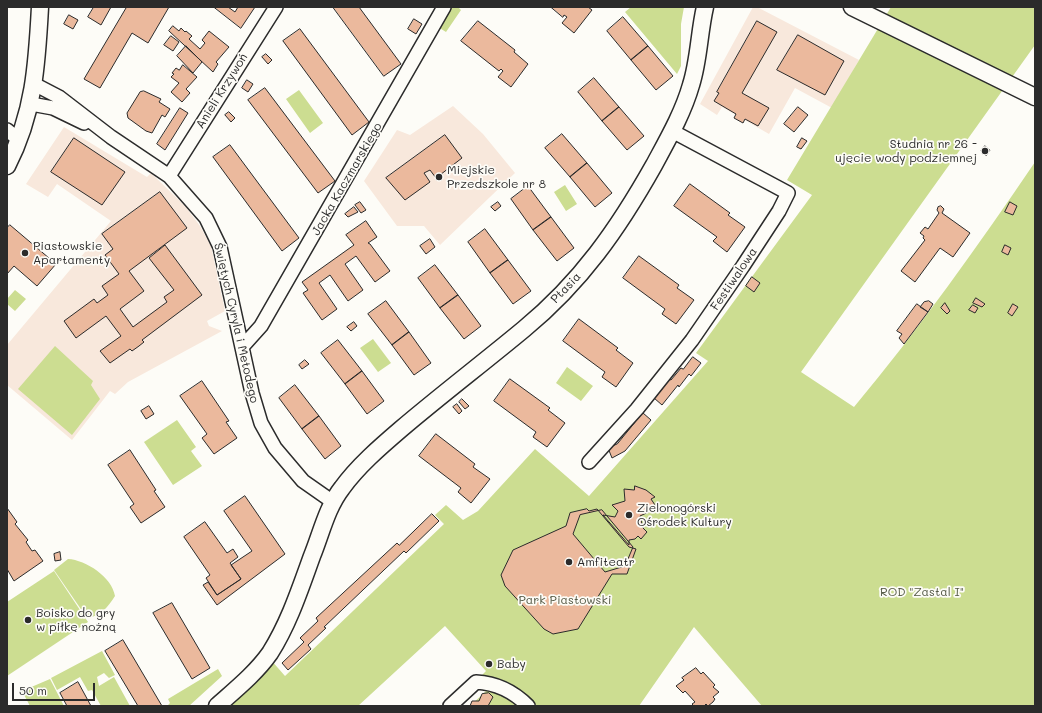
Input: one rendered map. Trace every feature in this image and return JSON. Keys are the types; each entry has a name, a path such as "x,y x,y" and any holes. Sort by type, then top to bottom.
{"street":[{"path":"7,166 13,134 31,104 40,7"},
{"name":"Anieli Krzywoń","path":"169,176 276,7"},
{"path":"852,7 1035,97"},
{"name":"Ptasia","path":"217,706 254,671 269,654 279,638 289,618 333,502 352,474 458,381 526,328 554,302 589,264 630,209 672,131 692,84 704,8"},
{"name":"Jacka Kaczmarskiego","path":"243,346 260,326 439,9"},
{"path":"34,84 60,97 111,137"},
{"path":"31,104 53,108 111,137"},
{"name":"Festiwalowa","path":"589,462 637,409 692,340 779,211 788,193 672,131"},
{"name":"Świętych Cyryla i Metodego","path":"111,137 169,176 206,218 215,235 223,260 243,346 256,412 275,448 303,481 333,502"},
{"path":"450,706 476,682 487,683 510,691 528,706"}],"shaded area":[{"path":"753,7 757,7 859,60 832,108 795,88 769,134 722,107 717,115 700,104"},
{"name":"Miejskie Przedszkole nr 8","path":"453,106 483,134 515,173 440,245 424,226 397,226 364,181 397,130 410,135"},
{"path":"64,127 147,177 151,173 185,206 200,226 211,246 225,311 207,321 209,326 222,331 128,382 115,394 110,391 72,440 7,385 7,345 111,221 57,184 48,197 26,184"}],"green space":[{"path":"449,7 458,7 461,10 446,32 438,27"},
{"path":"631,7 684,7 681,24 681,66 677,74 625,12"},
{"path":"891,7 1035,7 1035,45 801,372 854,407 902,348 948,287 1035,162 1035,706 762,706 694,627 639,706 470,706 486,691 479,678 486,671 445,626 358,706 229,706 271,660 285,676 444,524 435,515 446,505 463,520 478,511 535,449 589,496 708,361 696,353 812,195 787,180"},
{"path":"299,90 323,123 310,133 286,99"},
{"path":"565,185 577,204 566,211 554,192"},
{"path":"15,290 26,299 15,311 7,304 7,299"},
{"path":"373,339 391,363 378,372 360,348"},
{"path":"55,346 93,381 91,385 100,399 72,435 18,389"},
{"path":"567,367 593,386 581,401 556,383"},
{"path":"177,420 196,447 191,451 202,466 173,485 144,442"},
{"path":"68,559 90,566 104,576 113,589 115,596 107,607 92,617 87,618 54,570"},
{"path":"54,571 88,622 7,676 7,602"},
{"path":"102,651 115,675 109,678 104,673 97,677 99,686 114,677 130,706 101,706 92,690 88,691 80,677 57,690 51,678"},
{"path":"218,669 222,676 189,706 167,706 170,703 168,699"},
{"path":"50,679 64,706 30,706 22,691"}],"building":[{"path":"94,7 111,7 101,25 88,17"},
{"path":"123,7 169,7 148,43 132,33 100,88 84,79 126,8"},
{"path":"214,7 228,7 235,12 238,7 255,7 241,28"},
{"path":"333,7 359,7 401,64 384,76"},
{"path":"551,7 588,7 592,10 574,33 562,23 567,17 564,15 563,17"},
{"path":"69,15 78,20 73,29 64,24"},
{"path":"623,17 648,46 631,60 607,31"},
{"path":"414,19 422,24 416,34 408,29"},
{"path":"478,21 515,50 514,52 528,64 511,87 498,77 503,71 501,69 499,71 461,41"},
{"path":"757,21 777,32 742,93 769,108 758,126 745,119 743,123 734,118 736,114 714,101 719,93 717,92"},
{"path":"173,26 179,31 181,28 192,36 189,39 200,49 205,43 202,40 209,31 229,47 216,62 218,64 213,72 169,31"},
{"path":"300,29 369,122 352,135 283,41"},
{"path":"798,35 844,61 825,95 777,70"},
{"path":"171,36 179,42 173,51 164,45"},
{"path":"186,46 202,62 193,73 177,56"},
{"path":"648,46 673,76 656,90 631,60"},
{"path":"266,54 272,60 268,64 262,57"},
{"path":"183,65 197,77 186,89 190,93 182,102 171,92 179,83 171,77 176,68 179,70"},
{"path":"594,78 619,107 602,121 578,92"},
{"path":"247,80 253,84 248,92 242,88"},
{"path":"265,88 335,181 318,193 248,100"},
{"path":"144,91 161,99 159,102 170,109 165,117 162,115 152,133 146,131 128,118 127,113 140,92"},
{"path":"619,107 644,136 627,150 602,121"},
{"path":"798,107 808,115 794,132 784,124"},
{"path":"180,108 188,113 165,150 157,144"},
{"path":"229,112 235,118 231,122 225,115"},
{"path":"562,134 587,163 570,177 545,148"},
{"path":"445,135 462,158 436,178 430,170 424,173 430,182 405,200 386,178"},
{"path":"74,138 125,172 102,205 51,172"},
{"path":"802,138 807,141 801,149 797,147"},
{"path":"230,145 299,238 282,251 213,157"},
{"name":"Studnia nr 26 - ujęcie wody podziemnej","path":"985,146 990,150 986,156 981,151"},
{"path":"587,163 612,193 595,207 570,177"},
{"path":"690,184 730,213 728,215 745,227 727,252 713,241 717,237 674,206"},
{"path":"528,186 551,217 533,230 511,199"},
{"path":"160,192 187,228 129,271 144,291 120,309 133,327 167,302 164,297 174,290 149,258 165,245 202,295 142,340 144,342 139,346 132,351 130,349 110,363 100,351 121,336 106,316 76,338 64,321 94,299 97,303 108,295 102,286 119,274 105,255 113,249 102,234"},
{"path":"360,202 366,210 361,213 355,205"},
{"path":"498,202 501,206 495,211 491,207"},
{"path":"1010,202 1017,206 1013,215 1005,212"},
{"path":"941,206 944,209 942,213 970,233 953,257 940,248 915,282 901,271 925,240 923,238 924,236 920,233 925,227 928,229 939,213 937,210 938,207"},
{"path":"354,207 358,212 348,217 345,214"},
{"path":"551,217 574,248 557,261 533,230"},
{"path":"366,221 377,237 368,243 390,271 375,282 356,256 345,264 363,290 348,301 330,275 319,283 337,309 322,320 303,293 308,290 302,282 354,245 346,235"},
{"name":"Piastowskie Apartamenty","path":"10,225 56,264 37,286 14,266 7,274 7,228"},
{"path":"485,229 508,260 490,273 468,242"},
{"path":"430,239 435,247 426,254 420,246"},
{"path":"1005,245 1011,248 1008,255 1002,252"},
{"path":"639,256 679,285 677,288 694,300 676,324 662,314 665,309 623,278"},
{"path":"508,260 531,291 513,304 490,273"},
{"path":"435,265 458,295 440,308 418,278"},
{"path":"752,277 760,283 754,292 746,286"},
{"path":"458,295 481,326 464,339 440,308"},
{"path":"976,298 985,304 982,307 973,303"},
{"path":"386,301 409,332 392,345 368,314"},
{"path":"929,301 933,304 928,312 920,307 924,302"},
{"path":"945,303 950,311 947,314 941,308"},
{"path":"917,304 928,312 904,344 899,338 902,334 897,331"},
{"path":"1013,304 1018,307 1012,316 1008,313"},
{"path":"973,305 978,308 975,313 969,310"},
{"path":"579,319 618,348 616,350 633,363 616,387 602,377 605,372 563,341"},
{"path":"354,322 357,326 351,331 347,327"},
{"path":"409,332 431,363 414,375 392,345"},
{"path":"338,340 362,371 345,384 321,353"},
{"path":"693,357 701,363 691,376 689,374 679,387 678,385 662,405 654,398 669,379 671,380 681,368 683,369"},
{"path":"305,360 309,364 302,369 299,365"},
{"path":"362,371 384,401 367,414 345,384"},
{"path":"510,379 550,408 548,410 565,423 547,447 533,437 536,432 494,401"},
{"path":"202,381 229,421 226,422 237,438 214,454 202,438 207,434 180,396"},
{"path":"295,385 319,416 302,429 279,398"},
{"path":"462,399 469,406 465,409 459,402"},
{"path":"457,404 462,411 459,414 453,407"},
{"path":"149,406 154,414 146,419 141,411"},
{"path":"643,413 651,420 625,451 612,458 608,448 617,444"},
{"path":"319,416 341,446 325,459 302,429"},
{"path":"436,434 475,464 473,467 490,479 471,503 458,492 461,488 419,456"},
{"path":"130,450 156,490 154,491 165,507 141,523 130,507 134,504 108,465"},
{"name":"Zielonogórski Ośrodek Kultury","path":"635,486 646,490 655,497 651,499 657,508 640,516 643,528 647,532 641,539 638,536 635,539 629,540 629,545 603,515 615,517 618,511 612,505 625,501 624,489 634,490"},
{"path":"245,496 285,554 217,605 203,585 208,582 217,595 241,579 231,565 252,551 224,511"},
{"path":"7,508 17,522 15,524 28,540 26,542 32,551 35,550 43,561 14,581 7,569"},
{"name":"Amfiteatr","path":"587,509 589,511 597,509 629,547 636,549 627,574 612,574 578,629 553,634 544,629 505,586 501,575 513,550 566,526 570,513"},
{"path":"602,510 633,547 625,566 605,572 573,534 580,515"},
{"path":"432,514 439,521 406,553 404,551 324,627 326,628 308,645 311,649 288,670 282,663 304,642 300,638 318,621 316,618 397,543 399,545"},
{"path":"205,522 227,553 233,549 238,557 230,563 241,579 217,595 206,578 210,575 184,537"},
{"path":"60,552 61,560 55,561 54,554"},
{"path":"172,603 210,668 192,679 153,613"},
{"path":"123,640 162,706 138,706 105,651"},
{"path":"696,668 701,674 703,672 715,685 713,687 719,692 713,697 715,699 708,706 706,704 704,706 694,706 692,704 695,702 685,691 683,693 676,686 684,680 682,678"},
{"path":"78,682 91,706 67,706 60,693"},
{"path":"489,693 493,697 488,706 470,706 472,701 479,701 482,694"}],"place":[{"name":"Studnia nr 26 - ujęcie wody podziemnej","path":"985,151"},
{"name":"Miejskie Przedszkole nr 8","path":"439,177"},
{"name":"Piastowskie Apartamenty","path":"25,253"},
{"name":"Zielonogórski Ośrodek Kultury","path":"629,515"},
{"name":"Amfiteatr","path":"569,562"},
{"name":"Boisko do gry w piłkę nożną","path":"28,620"},
{"name":"Baby","path":"489,664"}],"park label":[{"name":"ROD \"Zastal I\"","path":"922,592"},
{"name":"Park Piastowski","path":"565,600"}]}
